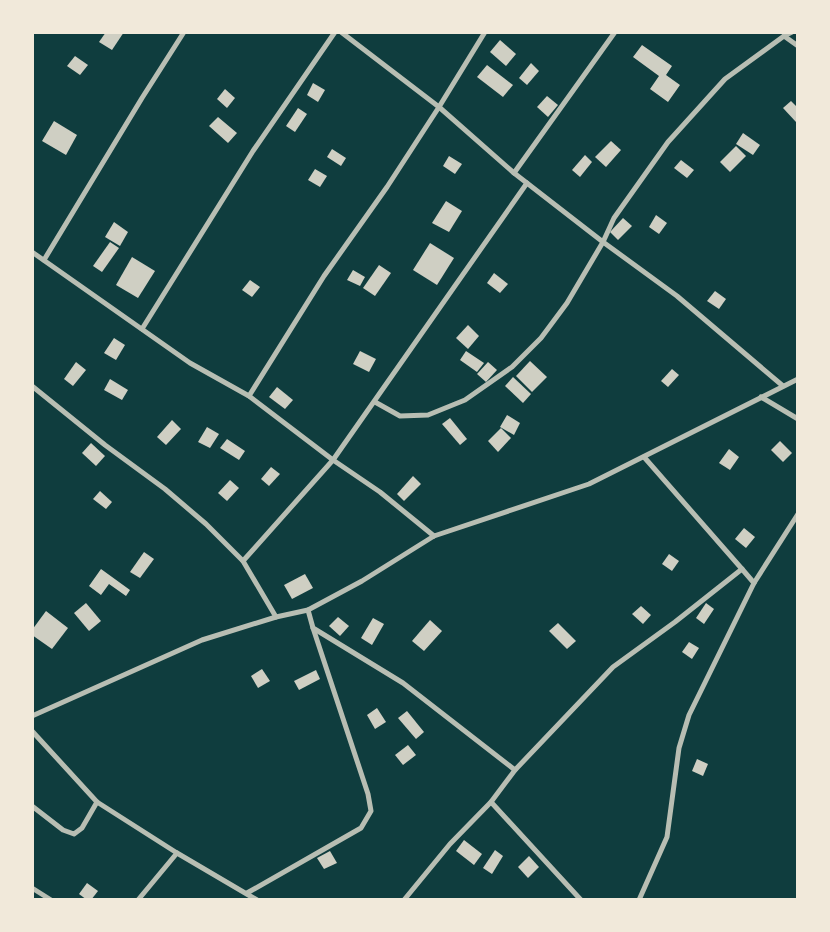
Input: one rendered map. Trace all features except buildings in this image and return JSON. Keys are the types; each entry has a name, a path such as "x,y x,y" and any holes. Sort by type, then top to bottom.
{"street":[{"path":"44,260 184,32"},
{"path":"142,329 253,151 335,32"},
{"path":"341,32 439,107 514,173 677,296 783,386"},
{"path":"249,396 324,276 387,187 485,32"},
{"path":"514,173 615,32"},
{"path":"375,402 400,416 428,415 465,400 512,367 541,338 567,303 603,242 614,218 668,142 725,79 792,32"},
{"path":"784,36 798,46"},
{"path":"243,561 333,460 527,183"},
{"path":"32,252 190,362 249,396 333,460 380,492 434,536"},
{"path":"32,716 202,640 308,610 362,581 434,536 589,484 798,379"},
{"path":"32,386 105,445 165,489 206,524 243,561 276,618"},
{"path":"762,397 798,418"},
{"path":"644,457 754,583"},
{"path":"639,900 667,837 679,748 689,715 754,583 798,514"},
{"path":"404,900 450,844 491,802 514,770 613,667 675,622 742,569"},
{"path":"247,893 361,828 371,811 368,794 308,610"},
{"path":"313,628 403,683 514,770"},
{"path":"32,731 97,802 177,853 257,900"},
{"path":"32,806 63,830 74,834 82,828 97,802"},
{"path":"491,802 581,900"},
{"path":"138,900 177,853"},
{"path":"32,888 51,900"}]}
